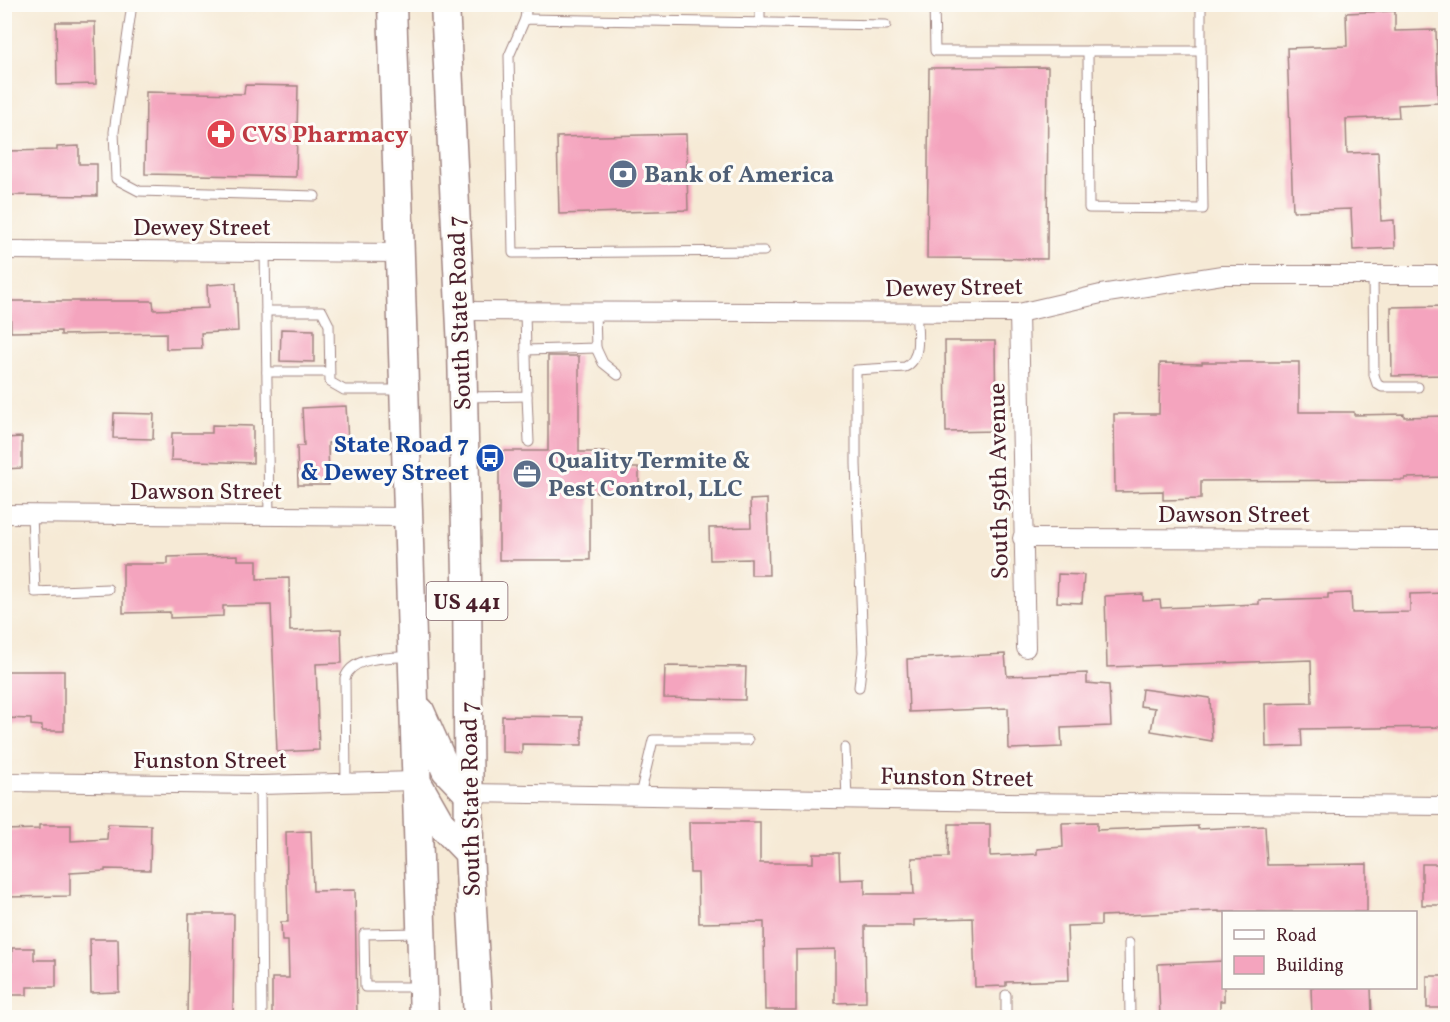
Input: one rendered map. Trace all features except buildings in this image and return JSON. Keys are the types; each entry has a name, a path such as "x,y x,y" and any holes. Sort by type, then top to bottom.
{"main road":[{"name":"US 441","path":"392,4 424,1017"},
{"name":"South State Road 7","path":"445,4 460,311 467,576 469,853 477,1017"},
{"path":"414,698 446,770 468,793"},
{"path":"416,781 440,822 469,853"}],"street":[{"name":"Dewey Street","path":"4,250 399,253"},
{"name":"Dewey Street","path":"460,311 1019,313 1101,294 1222,275 1446,275"},
{"name":"South 59th Avenue","path":"1019,313 1026,648"},
{"name":"Dawson Street","path":"4,514 408,517"},
{"name":"Dawson Street","path":"1022,538 1446,539"},
{"name":"Funston Street","path":"4,782 260,785 416,781"},
{"name":"Funston Street","path":"468,793 1446,806"}],"lane":[{"path":"132,4 114,132 116,179 139,191 315,196"},
{"path":"527,4 525,19 508,56 513,253 764,251"},
{"path":"760,4 760,23"},
{"path":"934,4 935,51 1201,51"},
{"path":"1088,51 1089,208 1203,208 1201,4"},
{"path":"525,19 886,25"},
{"path":"265,252 269,516"},
{"path":"1373,275 1374,375 1377,384 1382,387 1418,387"},
{"path":"266,311 322,311 329,325 330,382 344,390 403,390"},
{"path":"525,311 529,442"},
{"path":"595,311 596,348 603,363 618,375"},
{"path":"859,687 863,652 856,464 856,370 905,367 912,364 917,356 916,312"},
{"path":"526,350 596,348"},
{"path":"267,372 329,372"},
{"path":"462,397 527,396"},
{"path":"32,514 35,591 108,589"},
{"path":"346,783 345,678 347,671 360,662 412,656"},
{"path":"640,795 653,740 748,740"},
{"path":"845,748 847,799"},
{"path":"260,785 262,1017"},
{"path":"422,933 364,934 365,987 423,987"},
{"path":"1129,943 1130,1017"},
{"path":"1006,995 1006,1017"}],"place":[{"name":"CVS Pharmacy","path":"221,134"},
{"name":"Bank of America","path":"623,174"},
{"name":"State Road 7 & Dewey Street","path":"490,458"},
{"name":"Quality Termite & Pest Control, LLC","path":"527,474"}]}
